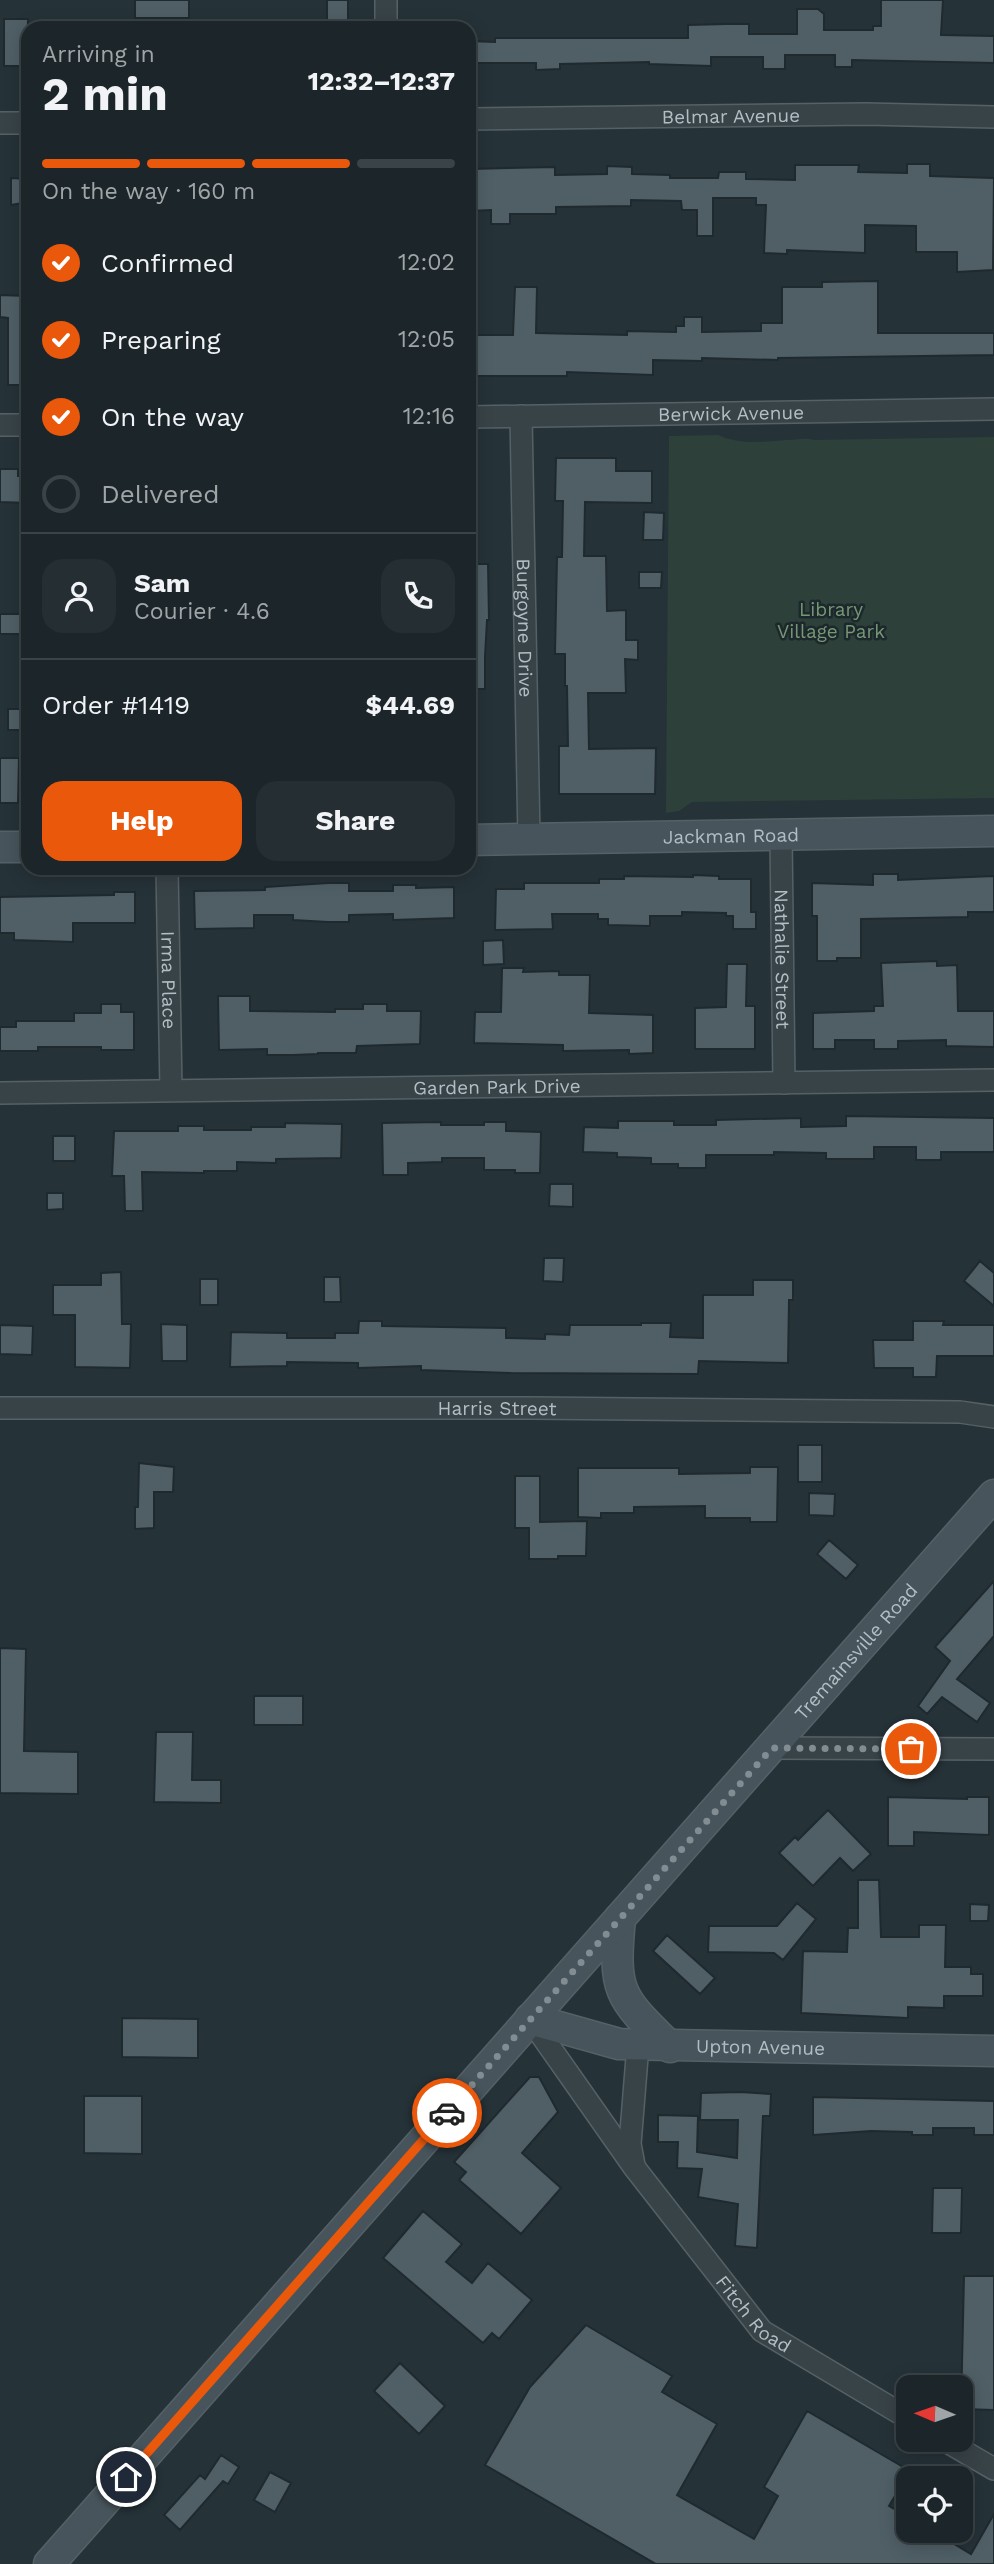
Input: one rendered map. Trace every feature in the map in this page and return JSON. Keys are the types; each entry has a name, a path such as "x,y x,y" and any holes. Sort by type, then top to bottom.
{"street":[{"path":"386,0 386,21"},
{"name":"Belmar Avenue","path":"476,119 866,114 994,117"},
{"path":"0,123 21,123"},
{"name":"Berwick Avenue","path":"476,417 994,409"},
{"name":"Burgoyne Drive","path":"521,416 529,839"},
{"path":"0,425 21,425"},
{"name":"Jackman Road","path":"476,840 994,831"},
{"name":"Nathalie Street","path":"781,835 784,1083"},
{"path":"0,847 21,847"},
{"name":"Irma Place","path":"167,875 171,1090"},
{"name":"Garden Park Drive","path":"0,1093 994,1080"},
{"name":"Harris Street","path":"0,1409 559,1408 960,1412 994,1417"},
{"name":"Tremainsville Road","path":"49,2564 994,1495"},
{"path":"772,1748 994,1749"},
{"path":"620,1918 616,1959 624,1997 670,2047"},
{"name":"Upton Avenue","path":"530,2019 619,2044 994,2051"},
{"name":"Fitch Road","path":"530,2019 634,2167 762,2331 896,2411"},
{"path":"634,2167 630,2144 638,2045"},
{"path":"965,2452 994,2469"}],"green space":[{"name":"Library Village Park","path":"718,435 752,442 994,437 994,798 692,802 679,811 666,813 669,436"}],"building":[{"path":"135,0 189,0 189,18 135,18"},
{"path":"327,0 348,0 348,21 327,21"},
{"path":"881,0 943,0 941,35 994,36 994,63 852,60 852,67 835,67 835,55 785,55 785,69 763,69 763,57 711,57 711,66 649,62 560,64 560,69 536,70 536,63 476,63 476,41 495,42 495,38 688,38 688,25 726,24 749,24 749,34 797,34 797,9 818,9 824,14 824,30 873,30 873,26 881,26"},
{"path":"4,19 28,19 21,21 21,66 4,66"},
{"path":"907,164 930,164 930,176 994,178 993,270 957,272 957,252 916,252 916,226 865,225 865,253 787,250 787,254 764,253 766,205 756,205 756,198 713,198 713,236 697,236 697,210 682,210 681,201 631,200 631,206 556,207 556,214 510,214 510,224 491,224 491,210 476,211 476,169 555,167 555,175 607,174 607,166 632,167 632,174 670,175 670,178 718,178 719,172 746,172 746,179 795,180 795,165 859,165 858,172 907,173"},
{"path":"11,178 21,179 21,203 11,205"},
{"path":"878,281 878,333 994,333 994,355 778,360 702,358 702,361 653,360 653,375 567,372 567,376 476,376 476,335 513,335 515,287 537,287 536,333 627,335 627,331 676,332 676,326 684,326 684,317 702,317 702,332 761,331 761,323 782,323 782,287 822,287 822,282"},
{"path":"0,295 21,296 21,385 8,385 8,318 0,317"},
{"path":"556,458 616,458 616,471 652,471 652,503 585,502 584,556 606,556 607,611 626,610 626,640 638,640 638,660 625,659 626,693 588,693 589,749 656,748 655,794 559,794 559,746 568,746 565,654 555,654 557,557 562,557 563,501 555,501"},
{"path":"0,469 18,469 18,476 21,476 21,503 0,502"},
{"path":"644,512 664,513 663,540 643,540"},
{"path":"476,564 488,564 489,620 485,689 476,689"},
{"path":"639,572 662,572 661,588 639,588"},
{"path":"0,614 21,614 21,634 0,634"},
{"path":"8,709 21,709 21,730 8,730"},
{"path":"0,758 19,758 18,803 0,803"},
{"path":"873,874 898,874 898,880 994,876 994,912 968,912 968,917 861,919 861,958 817,961 817,916 812,916 812,883 873,885"},
{"path":"624,876 719,876 719,879 751,879 751,912 756,912 756,929 733,929 733,916 726,916 726,913 682,912 682,916 650,916 650,926 608,925 608,919 598,919 598,914 552,914 553,929 495,930 496,889 524,889 524,883 599,883 599,879 624,879"},
{"path":"349,883 349,891 393,891 393,885 416,885 416,888 454,887 454,918 393,920 393,914 349,915 349,922 328,922 293,920 293,915 254,915 254,928 195,929 194,891 265,890 265,887"},
{"path":"114,892 135,892 135,923 73,923 73,942 14,940 14,933 0,933 0,897 114,895"},
{"path":"503,940 504,964 483,965 483,941"},
{"path":"937,961 937,966 957,965 958,1011 994,1011 994,1047 946,1046 946,1040 898,1041 898,1049 874,1049 874,1040 835,1040 835,1049 813,1049 813,1013 874,1011 874,1006 883,1006 881,963"},
{"path":"727,964 747,964 746,1006 755,1006 755,1049 695,1049 695,1008 726,1007"},
{"path":"502,968 524,968 523,972 559,971 559,975 590,975 589,1013 653,1015 653,1053 629,1054 629,1050 563,1051 563,1045 474,1043 475,1012 501,1012"},
{"path":"218,996 250,996 250,1011 335,1012 335,1009 363,1009 363,1004 387,1004 387,1011 421,1011 420,1044 357,1046 356,1053 293,1055 267,1055 267,1049 219,1050"},
{"path":"101,1004 121,1004 121,1012 134,1012 134,1050 38,1047 38,1051 0,1051 0,1027 16,1027 16,1021 74,1021 74,1013 101,1013"},
{"path":"846,1116 994,1118 994,1152 941,1152 941,1160 916,1160 916,1147 874,1147 874,1159 826,1159 826,1153 706,1155 706,1168 678,1168 678,1164 651,1164 651,1158 583,1152 584,1127 618,1128 618,1121 674,1121 674,1125 716,1125 716,1120 801,1118 801,1127 846,1126"},
{"path":"441,1122 441,1125 484,1125 484,1122 506,1122 506,1131 541,1132 540,1173 484,1170 484,1158 442,1158 442,1162 408,1163 408,1175 383,1175 382,1123"},
{"path":"285,1123 342,1124 341,1158 276,1159 276,1163 237,1162 237,1171 142,1172 143,1211 125,1211 124,1176 112,1176 114,1131 178,1131 178,1126 204,1126 204,1130 251,1130 251,1127 285,1127"},
{"path":"53,1136 75,1136 75,1161 53,1161"},
{"path":"550,1184 573,1184 573,1207 549,1206"},
{"path":"47,1193 63,1193 63,1209 47,1210"},
{"path":"544,1258 564,1258 563,1282 543,1281"},
{"path":"980,1261 994,1273 994,1306 964,1281"},
{"path":"121,1272 122,1324 131,1324 130,1368 75,1367 75,1315 53,1315 53,1285 101,1285 101,1273"},
{"path":"324,1277 340,1277 341,1302 324,1302"},
{"path":"200,1279 218,1279 218,1305 200,1305"},
{"path":"753,1280 793,1280 793,1300 789,1300 788,1363 699,1361 698,1374 511,1373 421,1370 421,1366 358,1368 358,1363 287,1362 287,1366 230,1367 231,1332 287,1333 287,1338 335,1338 335,1333 358,1333 359,1321 382,1321 382,1326 506,1328 506,1338 545,1339 545,1334 569,1335 570,1325 671,1323 670,1337 703,1338 703,1295 753,1295"},
{"path":"913,1321 944,1321 943,1325 994,1325 994,1356 937,1356 936,1377 913,1377 913,1368 874,1368 873,1340 913,1340"},
{"path":"161,1324 187,1325 187,1361 162,1361"},
{"path":"0,1325 33,1326 32,1355 0,1354"},
{"path":"798,1445 822,1445 822,1482 798,1482"},
{"path":"139,1463 174,1467 173,1492 154,1492 154,1528 135,1529"},
{"path":"750,1467 778,1467 777,1522 750,1522 750,1518 705,1518 705,1506 634,1507 634,1513 601,1513 601,1518 578,1517 578,1468 679,1468 679,1474 750,1473"},
{"path":"515,1476 540,1476 540,1522 587,1521 586,1556 529,1559 529,1528 515,1528"},
{"path":"809,1493 835,1494 834,1516 809,1515"},
{"path":"829,1540 858,1565 846,1579 817,1554"},
{"path":"994,1581 994,1636 957,1679 990,1703 977,1722 942,1697 927,1714 918,1706 950,1661 935,1647"},
{"path":"0,1648 26,1649 24,1751 78,1752 78,1794 0,1793"},
{"path":"254,1696 303,1696 303,1725 254,1725"},
{"path":"156,1732 193,1732 192,1780 221,1780 221,1803 154,1802"},
{"path":"888,1797 989,1797 989,1835 914,1832 914,1846 888,1846"},
{"path":"828,1810 871,1854 853,1871 840,1858 813,1886 779,1853 795,1837 798,1840"},
{"path":"858,1880 879,1880 881,1937 919,1937 919,1925 946,1925 945,1967 971,1967 971,1974 983,1974 983,1996 944,1996 944,2008 908,2007 908,2018 801,2013 803,1951 847,1952 848,1928 858,1928"},
{"path":"797,1903 816,1919 783,1960 774,1953 708,1952 709,1926 777,1926"},
{"path":"970,1904 989,1905 988,1921 970,1921"},
{"path":"667,1935 715,1978 700,1994 653,1951"},
{"path":"122,2018 198,2019 198,2058 122,2057"},
{"path":"530,2077 539,2077 558,2112 522,2153 561,2188 521,2234 459,2180 466,2172 454,2162"},
{"path":"701,2093 771,2094 770,2116 763,2116 757,2248 735,2246 738,2204 698,2197 702,2169 677,2168 678,2142 658,2142 658,2115 698,2116 697,2152 737,2158 738,2120 700,2120"},
{"path":"84,2096 142,2096 142,2154 84,2153"},
{"path":"813,2097 994,2101 994,2135 974,2135 974,2128 933,2128 933,2135 871,2131 813,2135"},
{"path":"933,2188 962,2188 961,2233 932,2233"},
{"path":"423,2211 462,2244 446,2262 472,2283 488,2263 532,2300 499,2339 492,2333 483,2343 383,2258"},
{"path":"964,2276 994,2276 994,2410 973,2409 973,2375 962,2375"},
{"path":"586,2325 672,2376 662,2392 717,2424 677,2495 754,2539 778,2496 764,2487 807,2411 901,2466 896,2466 896,2494 889,2506 896,2510 896,2543 953,2543 971,2554 994,2514 994,2564 656,2564 485,2465 530,2387"},
{"path":"400,2363 445,2406 419,2434 374,2391"},
{"path":"221,2455 239,2467 228,2484 223,2481 180,2530 164,2515 200,2475 205,2479"},
{"path":"270,2472 291,2483 275,2512 254,2500"}],"way so far":[{"path":"447,2113 772,1748 911,1749"}],"route":[{"path":"126,2477 447,2113"}]}
